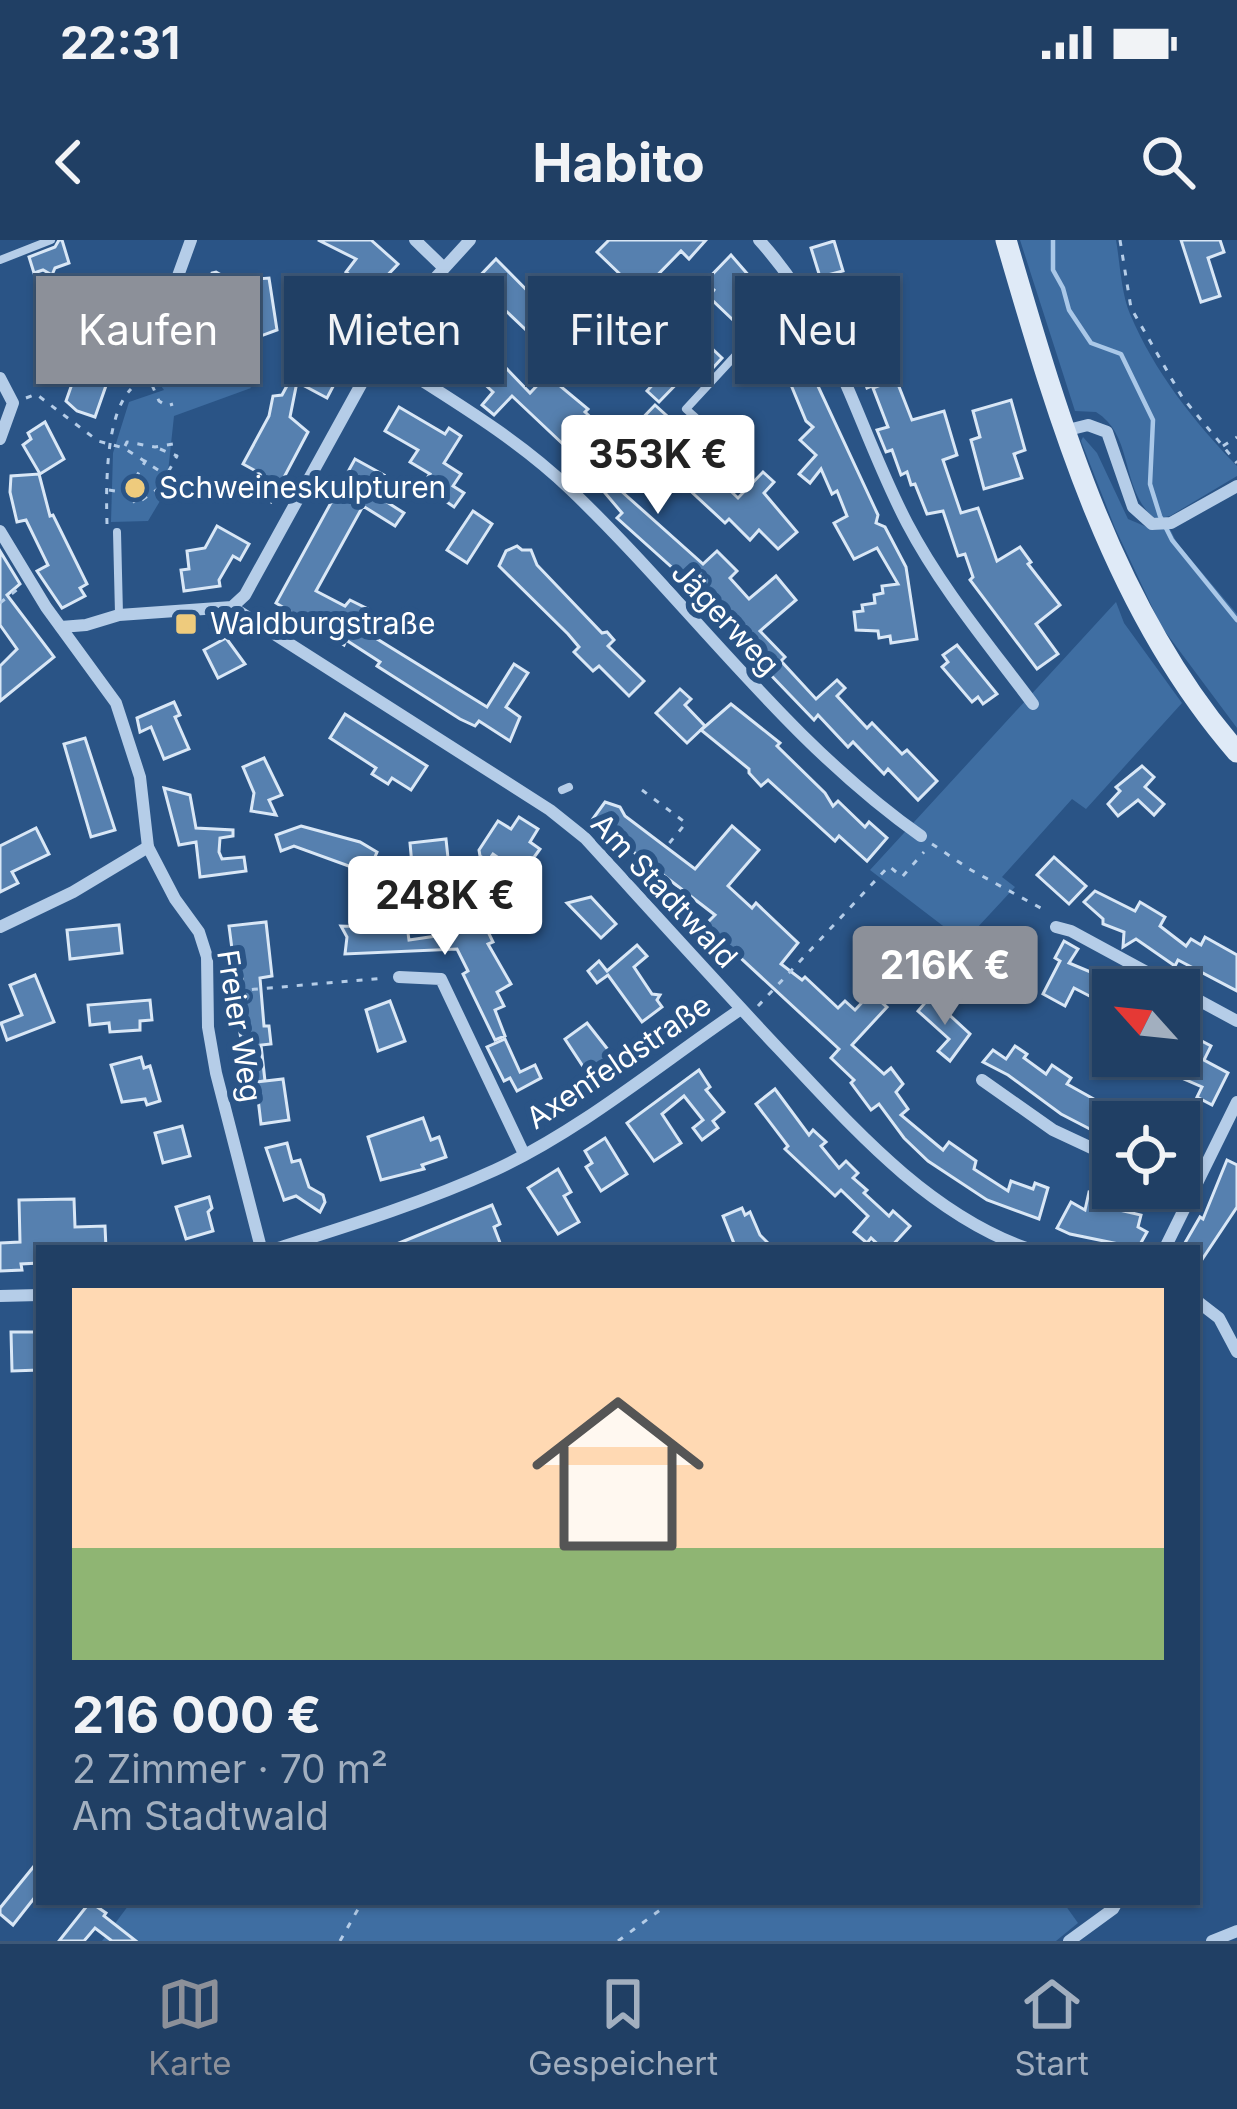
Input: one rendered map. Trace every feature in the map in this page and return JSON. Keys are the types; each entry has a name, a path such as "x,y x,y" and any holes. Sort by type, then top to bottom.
{"main road":[{"path":"1006,240 1067,430 1125,583 1237,752"}],"street":[{"path":"178,276 191,240"},
{"path":"415,240 444,268"},
{"path":"437,276 470,240"},
{"path":"759,240 789,276"},
{"path":"0,378 13,403 0,439"},
{"path":"0,531 62,627 86,626 119,615 232,607 245,596 360,384"},
{"name":"Jägerweg","path":"426,384 522,447 571,490 821,755 926,840"},
{"path":"845,384 909,527 936,573 1033,704"},
{"path":"1067,430 1088,425 1107,432 1133,507 1153,524 1172,523 1237,486"},
{"name":"Am Stadtwald","path":"232,607 550,810 585,838 845,1118 917,1184 984,1228 1020,1245"},
{"name":"Freier Weg","path":"62,627 116,703 140,777 148,847 199,932 207,956 208,1027 216,1073 260,1245"},
{"path":"0,927 74,892 148,847"},
{"path":"1056,927 1237,1021"},
{"name":"Axenfeldstraße","path":"399,976 441,979 524,1154"},
{"name":"Axenfeldstraße","path":"287,1245 495,1170 580,1122 745,1012"},
{"path":"982,1080 1054,1130 1092,1147"},
{"path":"1200,1165 1237,1102"},
{"path":"1166,1245 1179,1209"},
{"path":"0,1296 36,1294"},
{"path":"1200,1302 1219,1318 1237,1352"},
{"path":"1069,1941 1115,1905"},
{"path":"1212,1941 1237,1931"}],"lane":[{"path":"0,260 50,240"},
{"path":"735,357 686,409 742,459"},
{"path":"117,532 119,615"}],"path":[{"path":"1120,240 1131,308 1181,397 1237,463"},
{"path":"117,532 107,526 110,447 123,397 135,384"},
{"path":"151,384 159,401 173,404"},
{"path":"13,403 36,394 110,447 124,448 166,475"},
{"path":"1222,446 1237,437"},
{"path":"124,448 127,442 177,456 142,503 132,501 128,493"},
{"path":"155,447 173,444"},
{"path":"128,493 146,460"},
{"path":"107,490 128,493"},
{"path":"0,603 28,578"},
{"path":"643,790 686,823 666,847"},
{"path":"745,1012 889,866 902,877 926,840 971,871 1046,909 1056,927"},
{"path":"208,993 399,976"},
{"path":"340,1941 360,1905"},
{"path":"617,1941 667,1905"}],"shaded area":[{"path":"1020,240 1116,240 1125,296 1140,335 1176,395 1237,466 1237,476 1170,516 1155,519 1136,493 1117,435 1108,422 1096,412 1075,411"},
{"path":"160,384 249,384 251,388 174,416 166,491 148,521 111,522 113,453 129,402 164,390"},
{"path":"1083,437 1097,453 1128,519 1154,530 1169,527 1237,614 1237,728 1161,626 1115,528"},
{"path":"1116,602 1124,623 1182,703 1086,809 1072,799 1002,877 1015,887 964,942 870,870"},
{"path":"129,1905 1065,1905 1078,1923 1056,1941 102,1941"}],"building":[{"path":"59,240 69,263 55,268 52,275 43,270 34,273 29,257 55,247"},
{"path":"318,240 371,240 398,264 387,276 351,276 346,272 356,259"},
{"path":"609,240 706,240 689,259 681,251 657,276 622,276 597,252"},
{"path":"1181,240 1220,240 1224,252 1208,258 1220,296 1201,302"},
{"path":"834,241 843,271 820,276 811,248"},
{"path":"731,255 749,276 735,276 733,320 711,299 711,276"},
{"path":"496,259 528,291 528,332 504,309 504,276 480,276"},
{"path":"269,278 277,330 260,336 260,279"},
{"path":"711,348 722,358 711,370"},
{"path":"504,366 530,393 538,384 558,384 588,409 585,412 599,425 584,441 626,484 620,490 703,564 717,551 737,571 730,578 749,599 776,576 796,600 760,631 816,699 837,680 845,688 837,696 867,728 872,723 937,781 918,800 853,742 848,747 818,715 814,720 742,645 722,617 719,620 677,572 617,518 622,513 567,448 512,396 494,415 482,405 493,392 484,384 504,384"},
{"path":"72,384 107,384 95,417 66,401"},
{"path":"288,384 297,384 290,417 308,432 271,502 253,492 263,475 243,464 269,416 273,396 282,395"},
{"path":"301,384 334,384 327,398"},
{"path":"653,384 676,384 659,402 647,391"},
{"path":"791,384 817,384 878,515 876,523 885,527 906,567 917,639 891,643 890,636 879,638 878,631 856,630 854,612 875,603 874,595 883,593 882,586 898,584 877,548 854,559 834,523 847,516 821,469 810,483 799,474 816,455 800,440 813,427"},
{"path":"898,384 912,420 944,411 957,455 943,460 961,513 978,508 997,561 1020,547 1060,605 1036,624 1058,654 1037,669 970,580 965,554 958,556 943,511 927,514 915,484 911,485 907,472 901,475 892,450 886,452 877,430 888,427 873,388"},
{"path":"1011,400 1025,450 1014,454 1022,478 984,489 971,440 980,437 973,411"},
{"path":"655,405 678,426 673,432 699,455 708,447 729,465 717,478 738,498 763,472 774,482 764,493 797,532 778,549 759,530 750,540 729,519 725,523 683,484 690,476 635,426"},
{"path":"399,407 445,434 449,428 461,436 444,463 461,474 453,486 464,493 454,507 422,485 430,474 410,462 418,450 385,431"},
{"path":"45,422 64,459 40,474 23,445 31,439 28,433"},
{"path":"355,459 384,475 381,480 389,485 382,499 404,513 395,526 363,506 316,591 345,606 350,600 368,609 361,629 487,707 514,664 528,673 506,707 520,717 510,741 479,721 475,726 460,719 377,666 380,662 346,640 344,645 276,603"},
{"path":"39,474 50,516 87,584 80,588 85,596 62,608 37,571 48,565 26,520 17,522 10,492 11,476"},
{"path":"473,511 492,524 467,563 447,550"},
{"path":"217,526 249,544 240,560 233,556 220,586 184,591 181,570 189,569 187,551 205,548"},
{"path":"517,546 531,550 537,565 614,640 608,646 644,681 629,696 599,666 593,671 574,652 579,647 568,634 499,566 506,551"},
{"path":"0,551 20,584 7,595 54,657 0,701 0,666 17,649 0,625"},
{"path":"226,638 245,664 218,678 204,650"},
{"path":"957,645 997,694 983,704 978,697 972,702 942,667 948,662 943,655"},
{"path":"680,689 691,699 685,705 705,726 687,743 656,713"},
{"path":"174,702 180,715 175,717 189,749 164,759 151,727 140,732 137,718"},
{"path":"731,704 780,743 777,746 833,806 838,801 865,827 869,822 887,838 867,861 839,836 835,841 768,780 761,786 749,769 701,730"},
{"path":"345,714 427,766 411,790 392,778 388,784 372,774 376,768 330,738"},
{"path":"85,738 115,830 91,837 64,744"},
{"path":"264,758 282,795 269,800 276,815 251,811 254,793 243,767"},
{"path":"1142,766 1154,777 1145,787 1164,804 1154,815 1138,800 1118,816 1108,804 1120,791 1116,787"},
{"path":"164,788 190,795 196,828 233,830 233,836 220,838 219,852 222,859 244,857 246,871 200,877 196,842 179,845"},
{"path":"605,802 620,807 625,816 695,869 732,826 759,850 728,886 752,908 756,903 798,943 781,964 802,980 805,977 838,1008 845,1001 855,1010 871,993 887,1007 852,1045 884,1074 891,1068 903,1084 896,1092 908,1109 901,1115 943,1150 949,1142 976,1161 974,1169 1008,1191 1011,1181 1033,1189 1035,1183 1048,1188 1039,1219 987,1200 928,1161 879,1104 871,1110 851,1083 854,1080 831,1058 839,1049 705,925 715,915 592,820"},
{"path":"519,817 538,829 530,842 540,849 522,874 493,854 488,861 479,850 498,821 511,829"},
{"path":"301,826 360,842 377,852 368,873 294,846 281,851 276,835"},
{"path":"36,828 49,854 12,872 18,883 0,892 0,846"},
{"path":"446,839 448,858 433,859 435,874 413,876 410,843"},
{"path":"1054,857 1086,886 1069,904 1037,875"},
{"path":"1095,891 1135,911 1140,902 1165,917 1160,926 1186,946 1191,939 1201,945 1205,937 1237,955 1237,991 1178,960 1175,966 1136,939 1123,947 1124,932 1103,924 1084,902"},
{"path":"591,897 616,924 601,938 567,903"},
{"path":"480,915 493,942 488,944 511,984 497,992 504,1006 495,1010 505,1036 495,1040 463,974 468,971 457,949 345,954 347,937 341,926 376,923 379,927 396,921 407,926 409,940 436,936"},
{"path":"266,922 272,976 260,978 264,1026 269,1026 271,1044 261,1045 265,1081 248,1083 239,1027 233,1028 230,1011 244,1009 229,926"},
{"path":"119,925 122,953 70,959 67,930"},
{"path":"1064,941 1078,949 1069,963 1092,973 1092,997 1074,988 1065,1006 1043,994 1060,961 1055,958"},
{"path":"637,945 647,956 634,967 652,994 660,995 657,1000 662,1007 642,1022 608,975 597,983 588,971 599,961 607,971"},
{"path":"35,975 54,1022 7,1040 1,1023 22,1015 10,985"},
{"path":"930,997 970,1034 950,1061 938,1051 949,1039 918,1011"},
{"path":"150,1000 152,1020 140,1021 140,1030 110,1032 109,1023 90,1025 88,1005"},
{"path":"390,1001 405,1041 378,1051 366,1010"},
{"path":"587,1023 613,1056 588,1074 565,1039"},
{"path":"505,1039 520,1072 535,1065 541,1078 517,1091 510,1078 504,1081 487,1047"},
{"path":"1200,1040 1211,1046 1204,1060 1228,1073 1212,1105 1197,1097 1202,1087 1184,1079 1200,1077"},
{"path":"1015,1046 1046,1074 1052,1065 1071,1078 1067,1084 1097,1101 1092,1101 1092,1130 983,1062 993,1050 1006,1059"},
{"path":"141,1057 144,1068 150,1066 160,1101 147,1105 145,1099 122,1102 111,1065"},
{"path":"699,1070 710,1087 706,1090 724,1112 713,1121 718,1128 702,1140 693,1128 703,1120 684,1096 662,1114 681,1143 654,1161 627,1123"},
{"path":"283,1079 289,1120 261,1124 256,1082"},
{"path":"775,1089 809,1135 813,1130 826,1142 821,1146 839,1168 846,1161 858,1173 853,1178 867,1190 864,1193 889,1216 893,1211 910,1226 893,1245 879,1245 871,1238 867,1243 854,1232 868,1216 841,1190 835,1196 785,1149 788,1146 756,1104"},
{"path":"423,1118 431,1140 439,1137 446,1157 422,1165 424,1169 381,1180 368,1137"},
{"path":"182,1126 190,1156 163,1163 155,1133"},
{"path":"605,1138 627,1174 601,1191 586,1167 592,1163 585,1151"},
{"path":"287,1143 292,1162 300,1160 309,1187 323,1195 320,1212 296,1196 284,1200 266,1148"},
{"path":"1227,1160 1237,1165 1237,1207 1200,1262 1200,1245 1184,1245 1200,1217 1203,1219"},
{"path":"558,1169 571,1192 564,1196 579,1222 558,1234 528,1188"},
{"path":"1092,1193 1092,1209 1141,1215 1138,1227 1147,1232 1140,1245 1070,1234 1057,1228 1071,1202 1085,1210"},
{"path":"209,1197 213,1231 186,1239 176,1207"},
{"path":"74,1199 75,1227 105,1226 106,1245 36,1245 36,1263 21,1264 22,1270 0,1271 0,1243 20,1242 19,1200"},
{"path":"492,1205 500,1224 494,1227 501,1245 394,1245"},
{"path":"742,1208 745,1215 750,1212 770,1245 735,1245 723,1216"},
{"path":"11,1332 36,1332 36,1370 12,1371"},
{"path":"36,1864 36,1896 13,1925 0,1914"},
{"path":"88,1905 94,1905 136,1941 112,1941 95,1928 84,1941 59,1941"}],"waterway":[{"path":"1053,240 1053,270 1069,310 1091,343 1121,354 1153,420 1150,484 1160,516 1172,540 1237,620"}],"place":[{"name":"Schweineskulpturen","path":"135,488"},
{"name":"Waldburgstraße","path":"186,624"}]}
